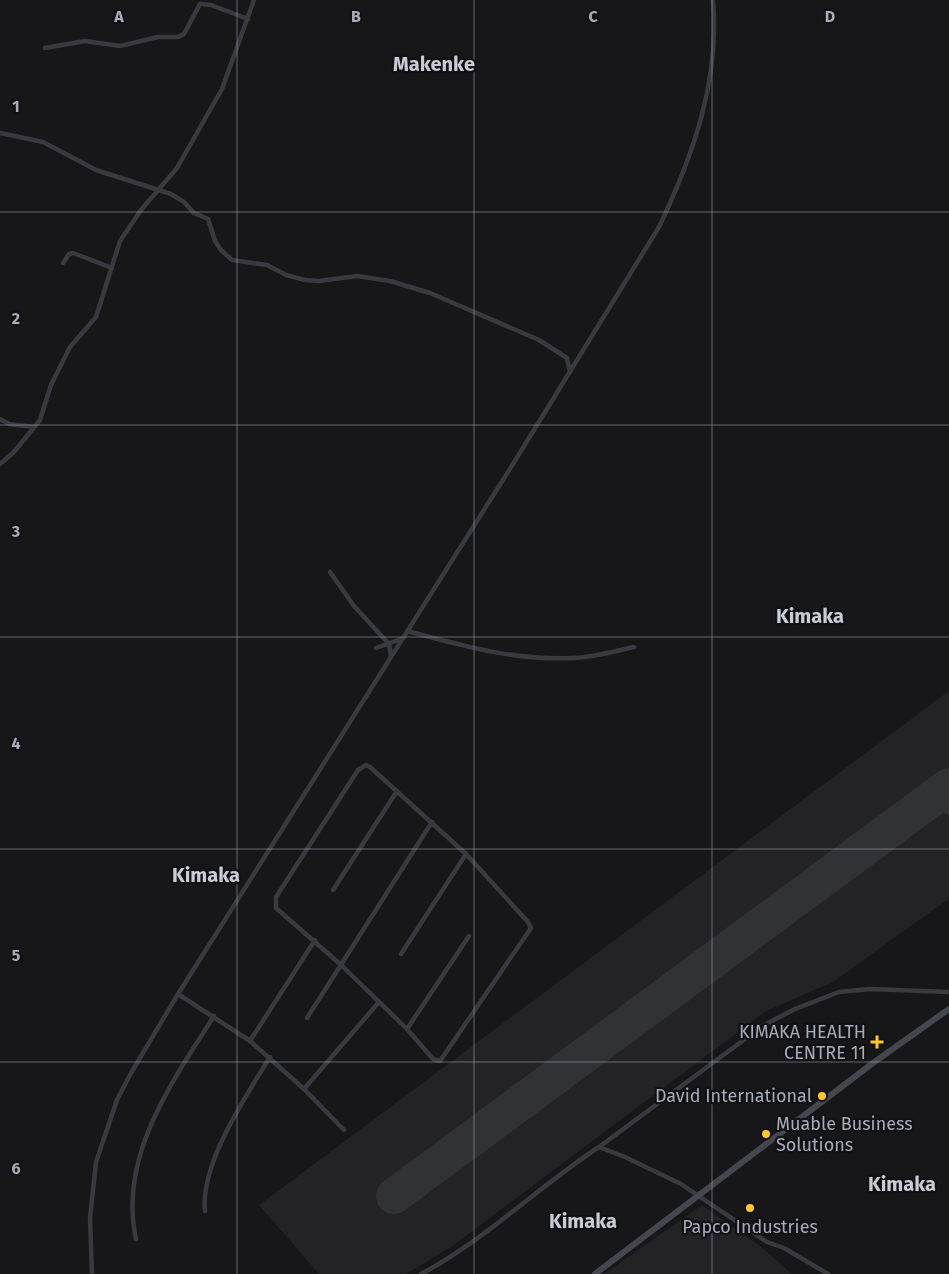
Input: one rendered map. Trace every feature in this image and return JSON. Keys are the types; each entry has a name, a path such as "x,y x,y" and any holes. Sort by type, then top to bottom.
{"main road":[{"path":"594,1274 873,1063 949,1009"}],"street":[{"path":"0,464 40,420 51,385 70,347 96,317 120,241 141,210 177,168 222,90 254,0"},
{"path":"92,1274 90,1218 96,1162 117,1100 178,994 570,372 659,227 691,155 703,116 711,70 714,0"},
{"path":"45,48 85,40 120,46 158,37 178,37 184,34 200,4 211,5 248,19"},
{"path":"0,133 43,142 96,170 171,194 184,202 194,213 208,219 215,241 221,250 232,260 267,265 286,275 305,280 319,281 357,276 390,281 430,293 539,340 567,358 570,372"},
{"path":"63,263 69,254 73,253 112,268"},
{"path":"0,419 9,424 34,427"},
{"path":"330,572 354,606 389,644 391,657"},
{"path":"407,631 491,653 516,657 576,658 634,647"},
{"path":"376,648 402,639"},
{"path":"366,765 370,767 397,791 466,854 528,922 531,928 444,1059 437,1061 433,1059 407,1029 315,940 276,908 276,897 358,770 366,765"},
{"path":"333,890 397,791"},
{"path":"307,1018 432,822"},
{"path":"401,954 466,854"},
{"path":"407,1029 469,936"},
{"path":"250,1040 315,940"},
{"path":"421,1274 466,1246 546,1183 599,1147 764,1025 795,1009 839,992 870,989 949,992"},
{"path":"178,994 250,1040 304,1089 344,1130"},
{"path":"304,1089 379,1002"},
{"path":"136,1239 131,1218 133,1193 149,1128 167,1092 214,1016"},
{"path":"205,1211 204,1201 226,1130 270,1057"},
{"path":"599,1147 632,1160 700,1195 767,1242 784,1248 828,1274"}],"shaded area":[{"path":"949,691 949,902 947,900 833,982 766,1011 451,1247 406,1274 319,1274 259,1205"},
{"path":"702,1205 761,1247 792,1274 604,1274"}],"taxiway":[{"path":"939,794 949,807"}],"runway":[{"path":"394,1196 949,786"}],"place":[{"name":"KIMAKA HEALTH CENTRE 11","path":"877,1042"},
{"name":"David International","path":"822,1096"},
{"name":"Muable Business Solutions","path":"766,1134"},
{"name":"Papco Industries","path":"750,1208"}],"district":[{"name":"Makenke","path":"434,64"},
{"name":"Kimaka","path":"810,616"},
{"name":"Kimaka","path":"206,875"},
{"name":"Kimaka","path":"902,1184"},
{"name":"Kimaka","path":"583,1221"}]}
